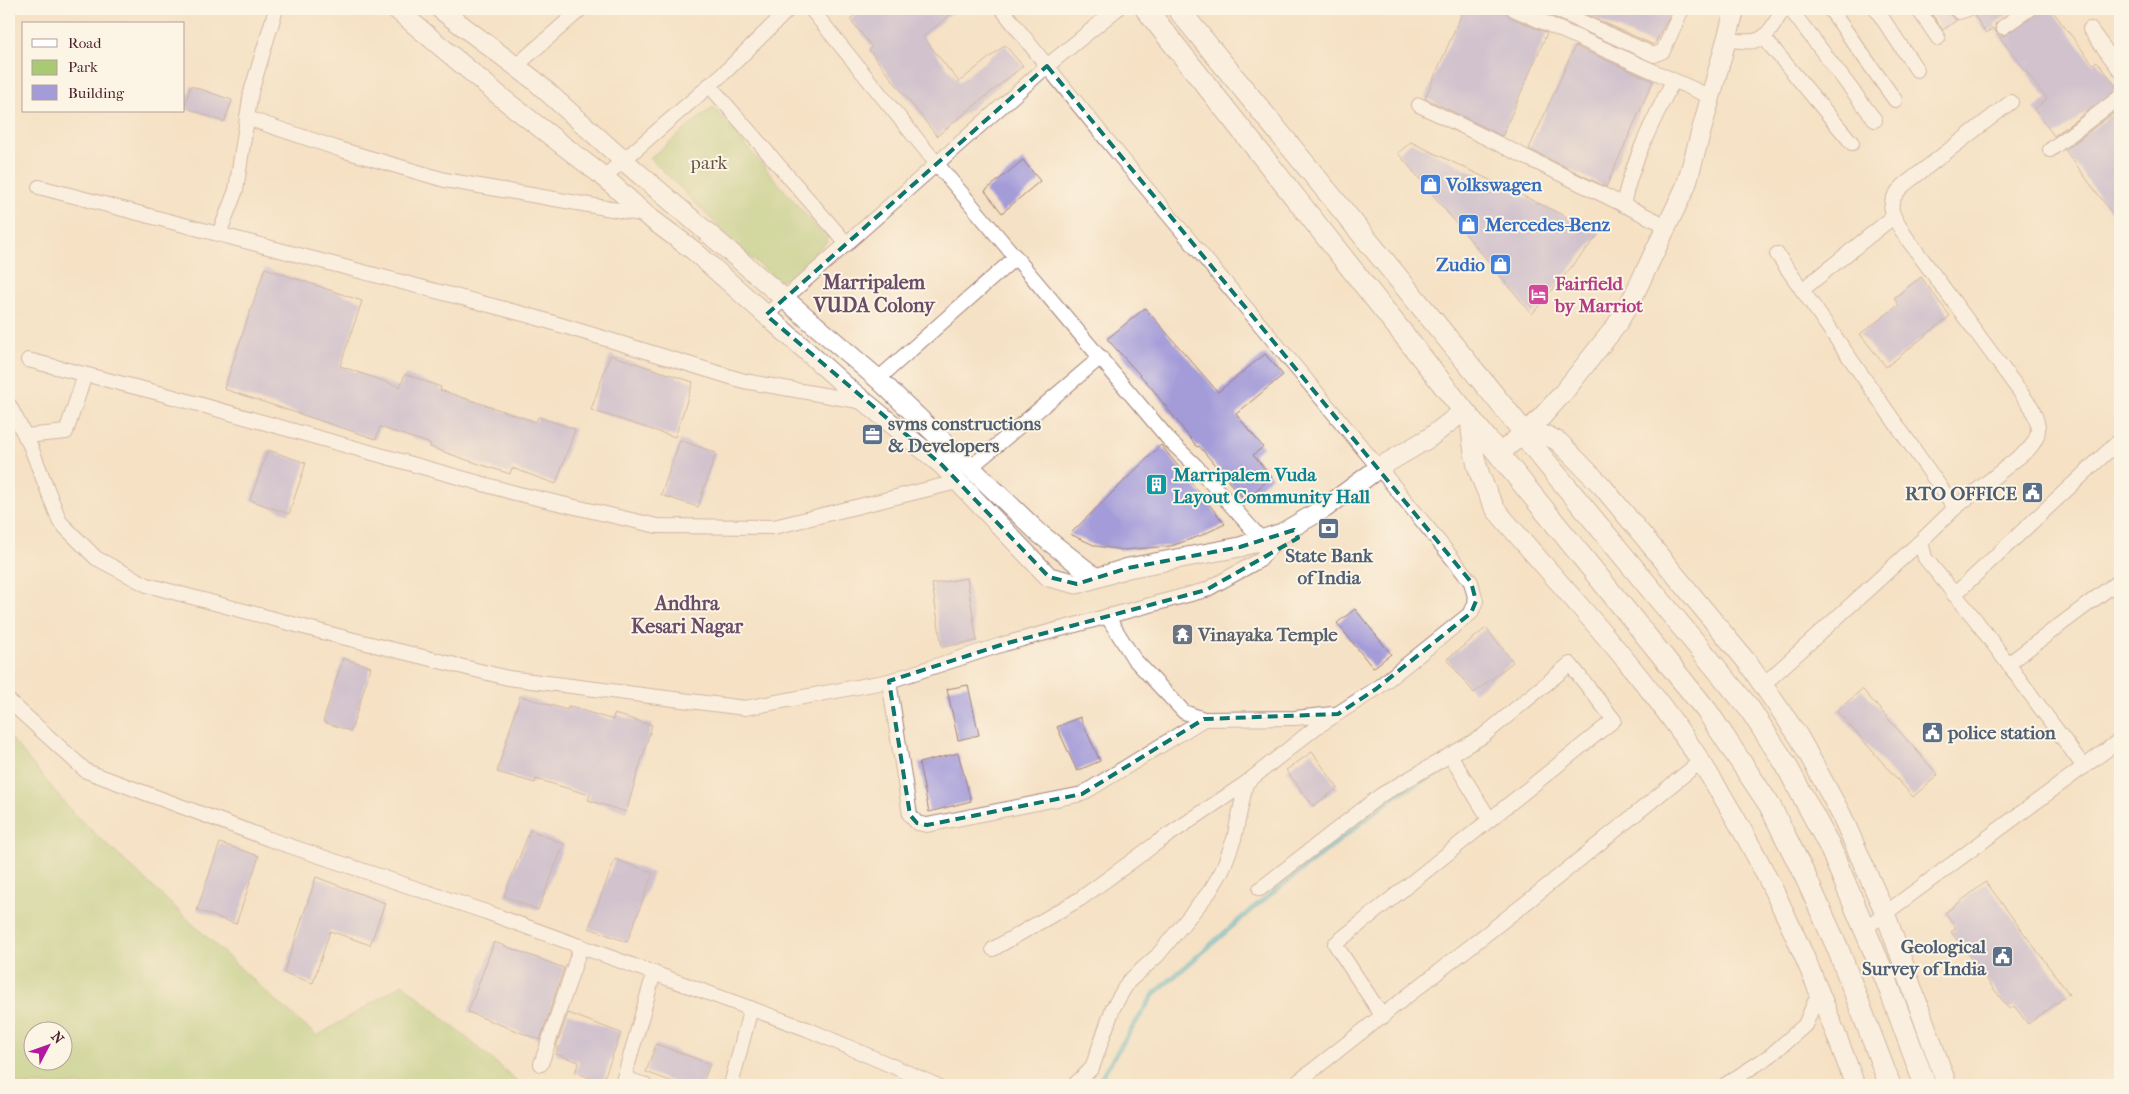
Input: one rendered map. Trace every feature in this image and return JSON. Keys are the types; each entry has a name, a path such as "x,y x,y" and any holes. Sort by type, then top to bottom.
{"main road":[{"path":"1146,9 1467,414 1707,711 1770,806 1838,949 1890,1085"},
{"path":"1178,9 1524,432 1531,444 1749,708 1786,763 1829,845 1887,982 1924,1085"}],"street":[{"path":"219,234 236,190 251,92 276,9"},
{"path":"396,9 507,102 604,177 646,215 693,250 865,402 942,465 964,475 1096,578"},
{"path":"440,9 534,80 762,281 785,298 878,379 964,475 1049,577 1077,584 1128,568 1240,546 1282,533 1325,508 1380,467 1467,414 1480,481 1496,510 1645,684 1701,761 1754,849 1792,924 1820,990 1855,1085"},
{"path":"516,66 581,9"},
{"path":"604,177 709,86 789,9"},
{"path":"811,9 937,164 1171,442 1196,466 1262,540"},
{"path":"993,949 1080,900 1158,842 1246,783 1288,748 1376,689 1471,613 1476,601 1472,582 1380,467 1046,66 1002,9"},
{"path":"766,315 1046,66 1117,9"},
{"path":"1514,9 1711,97"},
{"path":"1554,9 1654,55 1663,52 1682,9"},
{"path":"1500,453 1539,420 1564,392 1616,326 1633,297 1686,186 1735,9"},
{"path":"1727,39 1757,42 1765,39 1783,9"},
{"path":"1790,9 1875,120"},
{"path":"1830,9 1896,100"},
{"path":"1876,9 1917,70"},
{"path":"1918,9 1938,38"},
{"path":"1956,9 1959,12 1968,9"},
{"path":"2003,27 2029,9"},
{"path":"2090,29 2120,70"},
{"path":"1765,39 1852,143"},
{"path":"1623,205 1627,186 1642,145 1673,81"},
{"path":"709,86 847,244"},
{"path":"2050,150 2120,98"},
{"path":"1764,684 1955,508 2029,449 2036,441 2039,432 2032,408 1906,238 1893,217 1890,204 1894,194 2011,102"},
{"path":"1419,105 1667,226"},
{"path":"247,118 342,150 445,180 646,215"},
{"path":"39,187 531,316 744,380 865,402"},
{"path":"1802,290 1893,217"},
{"path":"1776,254 1874,396 1955,508"},
{"path":"878,379 1016,258"},
{"path":"28,360 159,393 515,493 657,526 774,528 964,475 1101,358"},
{"path":"25,436 66,432 85,375"},
{"path":"9,405 25,436 60,522 96,558 147,585 330,634 517,679 744,708 889,681 1004,644 1206,590 1260,560 1282,533"},
{"path":"1524,432 1548,436 1559,442 1602,486 1764,684 1829,790 1885,913 1947,1085"},
{"path":"1954,595 2120,440"},
{"path":"1921,541 1925,558 2008,664 2084,767"},
{"path":"2008,664 2120,580"},
{"path":"1108,616 1134,658 1184,712 1204,719 1295,718 1338,714"},
{"path":"1260,889 1381,795 1483,736 1570,664 1614,720 1335,944 1383,1016"},
{"path":"889,681 910,815 918,823 927,825 1082,794 1204,719"},
{"path":"9,701 86,771 268,839 486,912 751,1008 807,1029 936,1085"},
{"path":"1864,929 2120,740"},
{"path":"1450,755 1490,820"},
{"path":"1294,1085 1701,761"},
{"path":"1074,1085 1092,1068 1113,1008 1128,982 1157,956 1214,884 1234,839 1246,783"},
{"path":"541,1064 581,946"},
{"path":"645,1085 623,1082 654,973"},
{"path":"1725,1085 1771,1055 1805,1025 1820,990"},
{"path":"731,1085 751,1008"}],"highlighted area":[{"path":"1047,66 1471,582 1476,601 1471,613 1376,689 1338,714 1204,719 1082,794 927,825 917,823 910,815 889,681 1004,644 1206,590 1298,538 1294,530 1240,547 1128,568 1077,584 1049,577 942,465 766,315"}],"green space":[{"name":"park","path":"713,107 828,241 786,279 778,280 744,252 650,158"},
{"path":"9,736 73,813 278,1003 317,1036 403,984 522,1085 9,1085"}],"building":[{"path":"862,9 957,9 923,37 959,82 1005,45 1023,66 937,136 869,50 872,47 850,19"},
{"path":"1464,9 1502,9 1510,17 1547,33 1502,136 1425,98"},
{"path":"1574,9 1673,9 1654,45"},
{"path":"1928,9 1947,9 1950,15 1957,20 1943,30"},
{"path":"1977,9 2014,9 1995,24 1996,32 1993,28 1986,33 1974,15"},
{"path":"2038,9 2051,9 2093,64 2097,61 2118,89 2054,136 2034,109 2047,99 1996,32 2003,36 2034,16"},
{"path":"1575,46 1653,81 1606,187 1529,149"},
{"path":"191,86 232,100 224,122 185,107"},
{"path":"2120,108 2120,224 2065,150"},
{"path":"1411,142 1600,233 1532,314 1398,153"},
{"path":"1023,160 1040,181 1002,213 985,191"},
{"path":"265,268 362,301 340,366 400,387 405,374 441,387 440,390 536,422 538,417 575,429 556,484 512,468 510,474 430,447 431,444 380,427 376,439 224,389"},
{"path":"1921,277 1950,316 1886,367 1860,334 1899,305 1894,298"},
{"path":"1145,308 1218,392 1265,354 1283,375 1236,414 1263,447 1253,455 1272,477 1244,500 1199,446 1197,447 1150,386 1107,339"},
{"path":"610,355 693,382 675,437 591,410"},
{"path":"680,440 716,453 698,507 661,495"},
{"name":"Marripalem Vuda Layout Community Hall","path":"1161,445 1225,524 1200,536 1171,546 1123,550 1096,546 1070,534"},
{"path":"268,450 306,463 289,514 250,500"},
{"path":"967,578 977,641 942,647 932,584"},
{"path":"1355,609 1391,654 1373,668 1337,623"},
{"path":"1486,628 1513,662 1474,693 1447,659"},
{"path":"343,658 371,667 351,731 323,722"},
{"path":"968,685 979,735 958,740 947,689"},
{"path":"1862,689 1938,775 1913,797 1837,711"},
{"path":"520,696 567,710 568,706 613,720 614,714 652,725 626,812 588,800 590,795 536,779 535,783 497,772"},
{"path":"1080,717 1100,761 1077,771 1057,727"},
{"path":"1312,752 1338,788 1313,806 1286,770"},
{"path":"958,753 971,801 929,812 919,763"},
{"path":"530,830 564,844 538,910 504,896"},
{"path":"220,843 259,856 236,924 197,910"},
{"path":"615,859 653,873 627,942 589,928"},
{"path":"316,877 385,903 370,945 330,931 313,983 284,973"},
{"name":"Geological Survey of India","path":"1986,882 2069,994 2028,1024 2014,1006 2009,1009 1951,932 1956,928 1945,913"},
{"path":"494,942 564,968 540,1040 468,1012"},
{"path":"568,1013 621,1033 602,1083 575,1072 579,1062 556,1054 558,1047 556,1047"},
{"path":"656,1044 710,1064 702,1085 681,1085 646,1072"}],"waterway":[{"path":"1096,1085 1154,994 1252,909 1398,794 1444,770"}],"place":[{"name":"Volkswagen","path":"1430,184"},
{"name":"Mercedes-Benz","path":"1469,224"},
{"name":"Zudio","path":"1501,264"},
{"name":"Fairfield by Marriot","path":"1539,294"},
{"name":"svms constructions & Developers","path":"872,434"},
{"name":"Marripalem Vuda Layout Community Hall","path":"1157,485"},
{"name":"RTO OFFICE","path":"2033,493"},
{"name":"State Bank of India","path":"1329,529"},
{"name":"Vinayaka Temple","path":"1182,634"},
{"name":"police station","path":"1932,732"},
{"name":"Geological Survey of India","path":"2002,957"}],"district":[{"name":"Marripalem VUDA Colony","path":"874,294"},
{"name":"Andhra Kesari Nagar","path":"687,614"}]}
